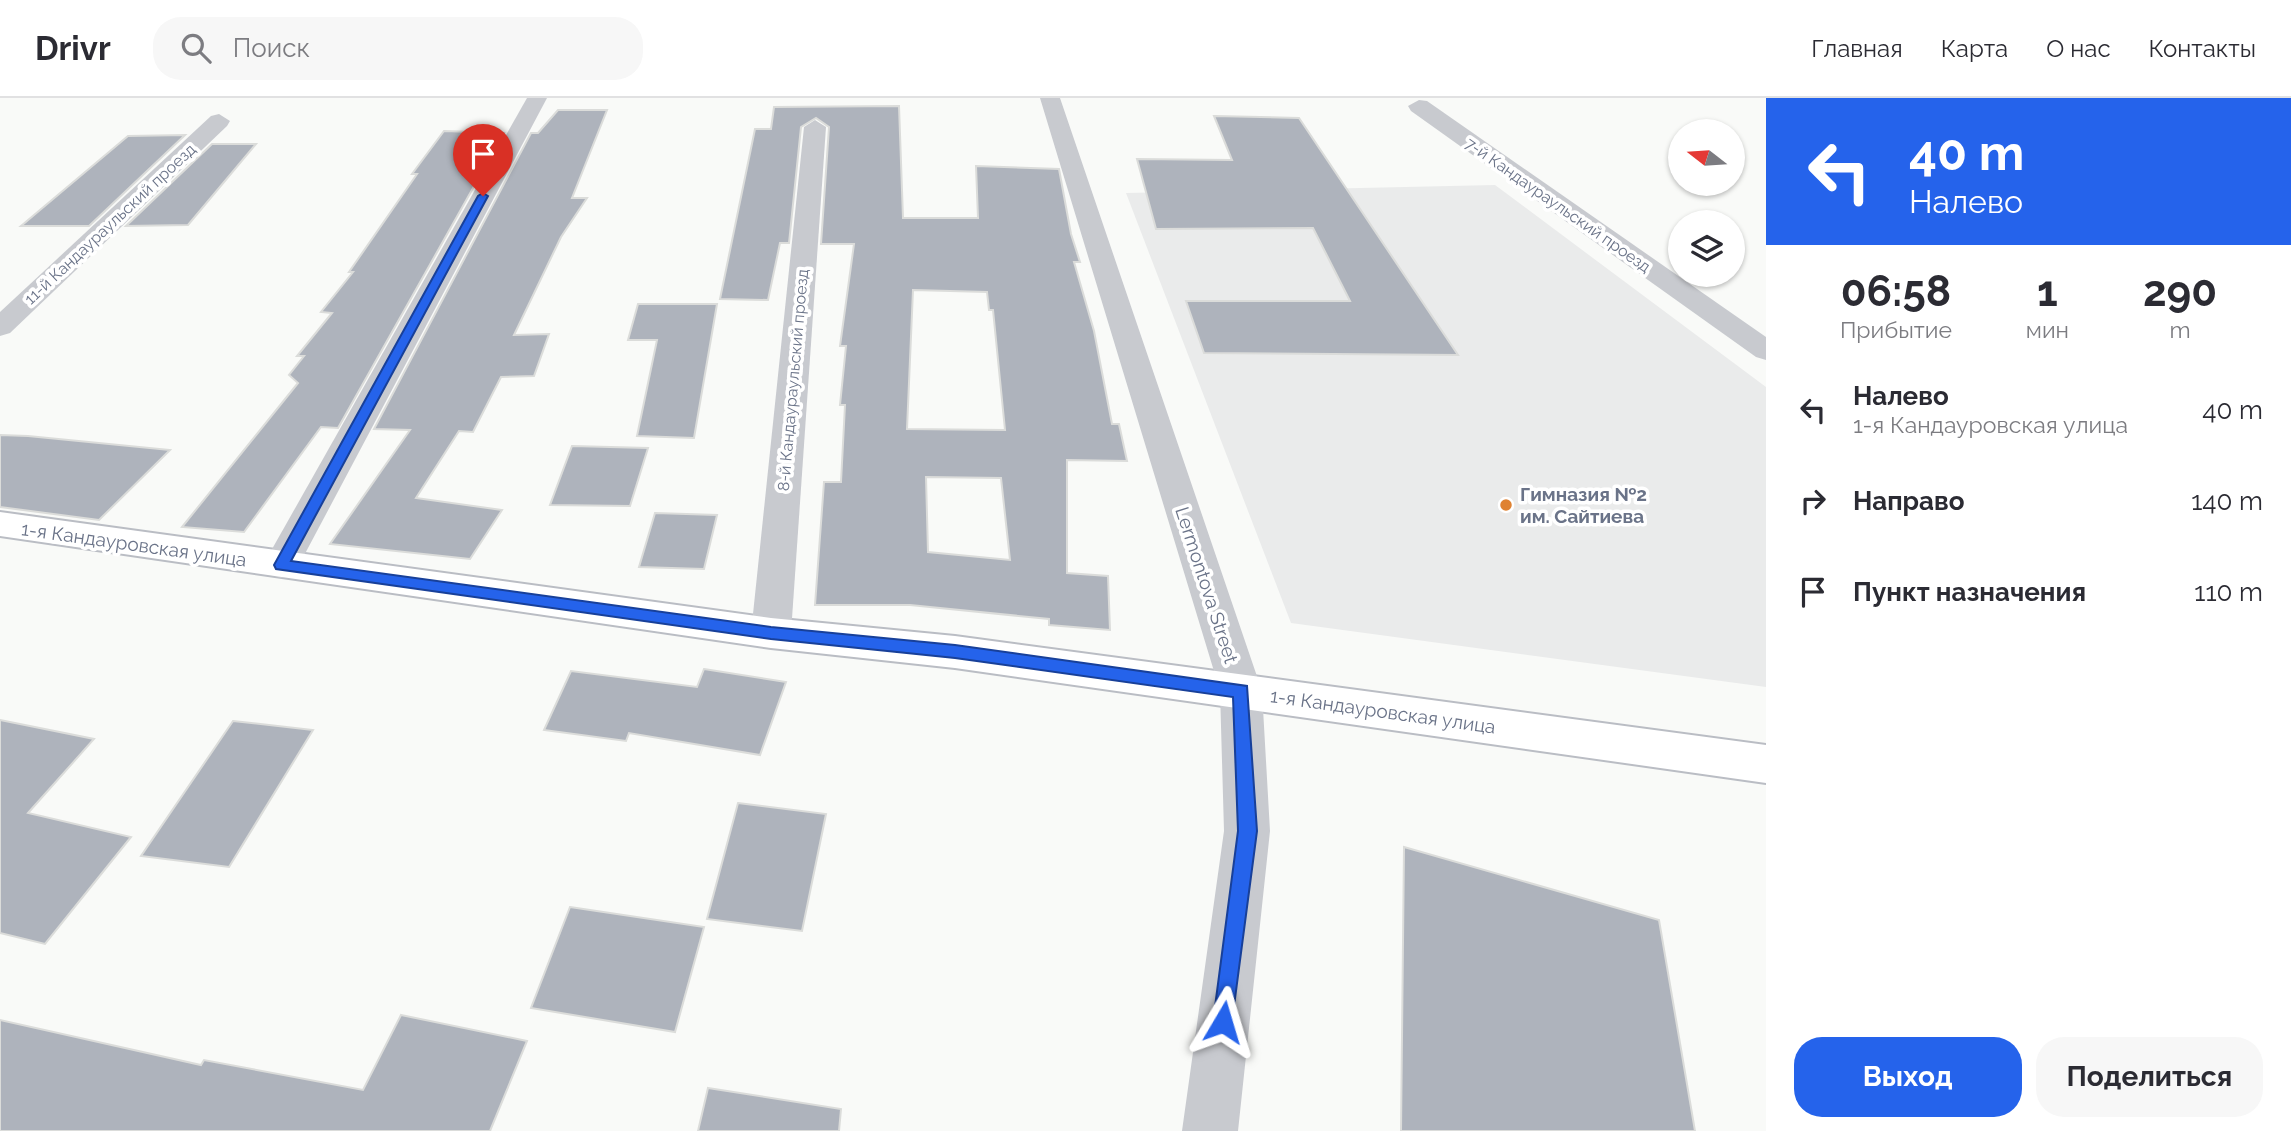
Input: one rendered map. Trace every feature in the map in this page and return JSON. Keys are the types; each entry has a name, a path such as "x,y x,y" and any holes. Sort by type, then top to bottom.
{"street":[{"path":"281,565 537,98"},
{"name":"Lermontova Street","path":"1050,98 1241,691 1247,831 1210,1131"},
{"name":"7-й Кандаураульский проезд","path":"1419,106 1766,351"},
{"name":"11-й Кандаураульский проезд","path":"0,327 219,121"},
{"name":"8-й Кандаураульский проезд","path":"771,633 815,127"},
{"name":"1-я Кандауровская улица","path":"0,524 771,633 955,652 1766,764"}],"shaded area":[{"name":"Гимназия №2 им. Сайтиева","path":"1495,185 1766,387 1766,687 1291,623 1126,193"}],"building":[{"path":"899,106 903,218 978,218 976,166 1059,169 1071,234 1080,262 1074,262 1094,331 1112,424 1119,424 1127,461 1067,460 1067,573 1108,576 1110,630 1049,625 1049,619 910,605 815,605 824,482 841,482 845,405 840,405 846,346 840,346 854,244 821,244 829,127 816,118 801,127 789,243 780,243 768,300 720,299 755,129 771,129 774,107","holes":["913,290 987,292 989,310 993,310 1005,430 907,429","926,477 1001,478 1010,560 928,552"]},
{"path":"558,110 607,110 572,198 587,198 561,237 514,335 549,334 534,376 501,377 473,432 459,431 416,498 502,510 470,559 330,544 410,430 374,429 531,133 538,133"},
{"path":"1214,116 1299,118 1458,355 1204,353 1186,301 1350,301 1313,228 1156,229 1137,159 1232,160"},
{"path":"444,131 504,133 338,428 321,427 244,532 182,527 298,383 289,375 304,356 297,356 332,313 321,312 353,272 349,272 417,174 412,174"},
{"path":"185,135 89,226 21,226 128,136"},
{"path":"212,144 256,144 188,225 126,226"},
{"path":"638,304 717,304 694,438 637,436 657,340 628,340"},
{"path":"0,435 170,450 99,520 0,507"},
{"path":"572,446 648,448 630,506 550,505"},
{"path":"655,513 717,515 704,569 639,567"},
{"path":"704,669 786,682 760,755 629,733 626,741 544,730 571,671 697,687"},
{"path":"0,720 94,739 28,813 131,837 45,944 0,933"},
{"path":"233,721 313,730 229,867 141,856"},
{"path":"738,803 826,814 802,931 707,919"},
{"path":"1404,847 1659,920 1695,1131 1401,1131"},
{"path":"570,907 704,927 675,1032 531,1008"},
{"path":"401,1015 527,1041 490,1131 0,1131 0,1020 201,1065 204,1060 363,1090"},
{"path":"708,1088 841,1109 839,1131 698,1131"}],"place":[{"name":"Гимназия №2 им. Сайтиева","path":"1506,505"}],"route":[{"path":"483,196 281,565 771,633 955,652 1241,691 1247,831 1223,1022"}]}
